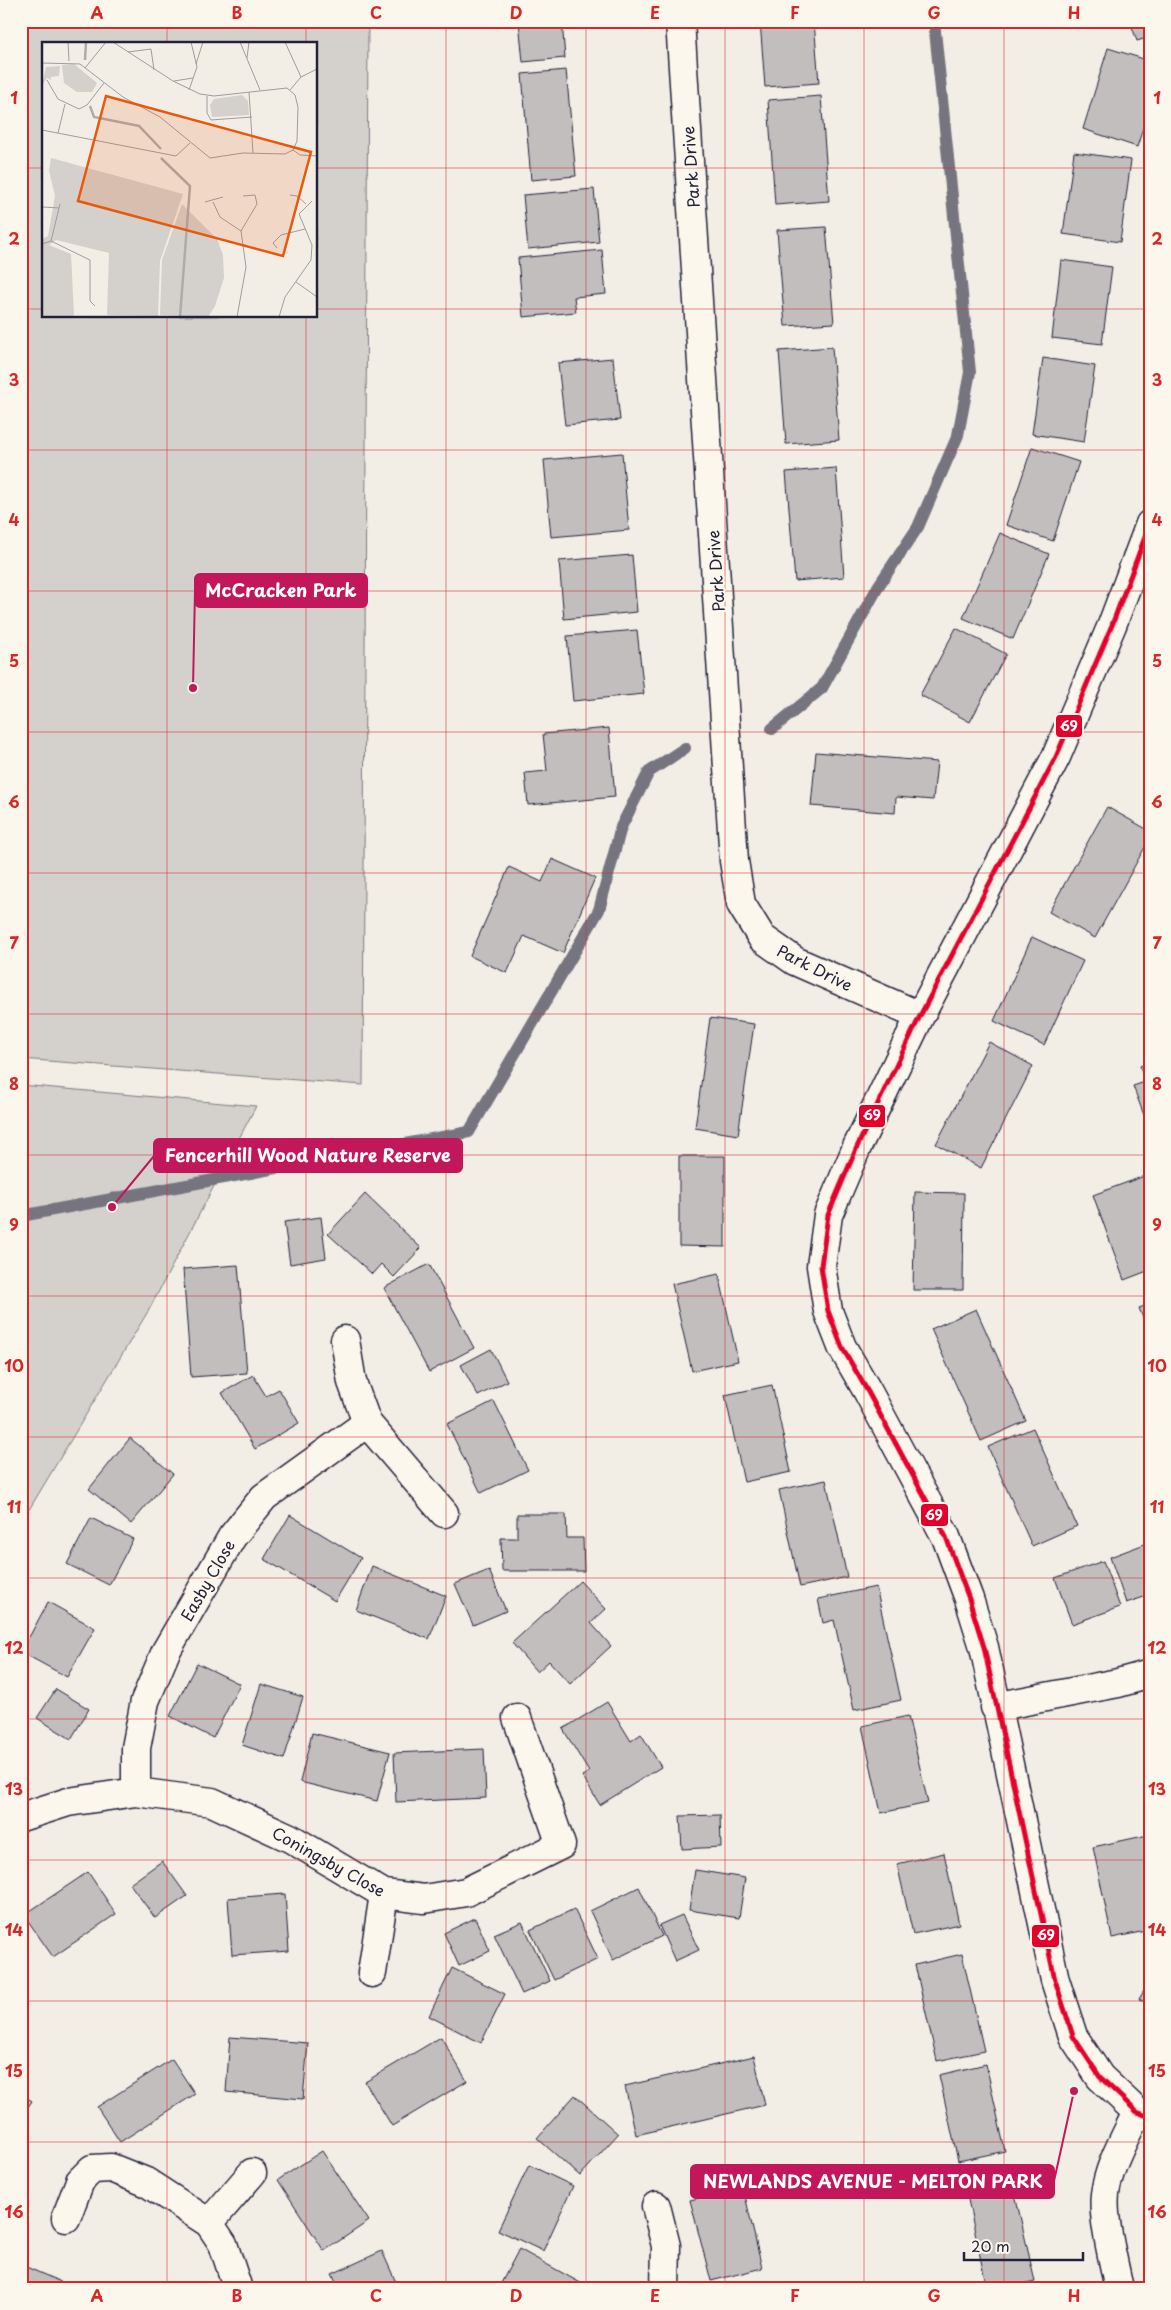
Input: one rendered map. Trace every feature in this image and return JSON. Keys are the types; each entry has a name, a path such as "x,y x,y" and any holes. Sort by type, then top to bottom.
{"street":[{"name":"Park Drive","path":"680,21 734,861 741,904 762,938 796,961 920,1016"},
{"path":"1119,2289 1108,2230 1105,2195 1111,2167 1143,2114 1100,2077 1073,2036 1055,1980 995,1707 984,1647 969,1599 946,1537 842,1346 828,1312 821,1266 828,1215 857,1147 920,1016 1056,757 1112,625 1150,524"},
{"path":"344,1340 352,1382 367,1423 444,1513"},
{"name":"Easby Close","path":"136,1792 136,1748 145,1701 166,1651 232,1537 264,1497 367,1423"},
{"path":"995,1707 1118,1683 1150,1674"},
{"name":"Coningsby Close","path":"21,1817 68,1802 136,1792 212,1802 290,1838 384,1894 424,1899 466,1892 561,1846 517,1718"},
{"path":"372,1973 384,1894"},
{"path":"66,2218 80,2181 92,2169 111,2168 146,2182 209,2223 222,2244 238,2289"},
{"path":"209,2223 252,2173"},
{"path":"656,2206 666,2246 664,2289"}],"shaded area":[{"path":"21,21 368,21 363,1085 21,1059"},
{"path":"21,1085 256,1106 150,1308 21,1523"}],"building":[{"path":"519,21 562,21 565,58 523,62"},
{"path":"760,21 814,21 819,83 765,87"},
{"path":"1130,21 1150,21 1150,37 1137,41"},
{"path":"1108,48 1150,61 1150,106 1137,147 1083,129"},
{"path":"566,70 576,176 531,180 522,74"},
{"path":"821,96 829,201 775,205 768,100"},
{"path":"1074,152 1131,160 1120,242 1063,234"},
{"path":"594,189 599,242 528,249 523,195"},
{"path":"826,227 834,323 785,326 777,230"},
{"path":"602,250 606,294 574,297 576,312 523,317 518,258"},
{"path":"1061,260 1112,267 1102,344 1052,338"},
{"path":"832,347 839,440 786,444 779,351"},
{"path":"613,358 620,420 565,425 558,363"},
{"path":"1043,358 1095,366 1084,442 1032,434"},
{"path":"1032,447 1079,462 1053,541 1006,525"},
{"path":"622,453 629,530 551,537 544,460"},
{"path":"836,468 844,577 795,581 786,472"},
{"path":"1000,533 1049,554 1013,639 963,618"},
{"path":"632,555 637,612 564,619 559,561"},
{"path":"956,628 1006,654 970,722 920,695"},
{"path":"637,630 644,694 573,701 567,636"},
{"path":"609,728 615,797 528,805 525,773 547,771 543,734"},
{"path":"816,752 937,762 933,800 896,797 895,813 811,806"},
{"path":"1107,807 1150,831 1150,838 1095,938 1049,912"},
{"path":"552,859 595,878 563,953 524,936 507,973 470,956 509,867 542,882"},
{"path":"1032,937 1083,961 1044,1045 994,1021"},
{"path":"710,1018 754,1024 738,1135 695,1128"},
{"path":"989,1042 1033,1066 981,1168 936,1144"},
{"path":"1150,1062 1150,1117 1145,1118 1133,1086 1145,1082 1140,1066"},
{"path":"679,1156 725,1156 725,1247 679,1246"},
{"path":"1147,1175 1150,1182 1150,1270 1124,1280 1093,1195"},
{"path":"915,1192 964,1193 963,1290 913,1290"},
{"path":"365,1194 421,1248 394,1277 381,1264 372,1274 328,1234"},
{"path":"321,1217 326,1258 290,1264 284,1222"},
{"path":"429,1264 474,1348 429,1372 384,1288"},
{"path":"238,1265 247,1373 191,1377 183,1269"},
{"path":"719,1274 738,1361 692,1371 672,1284"},
{"path":"1150,1304 1150,1336 1139,1308"},
{"path":"976,1309 1026,1421 981,1441 931,1329"},
{"path":"491,1349 507,1381 478,1396 461,1365"},
{"path":"253,1375 266,1396 279,1389 299,1423 255,1449 222,1393"},
{"path":"772,1385 791,1472 744,1482 725,1395"},
{"path":"494,1401 528,1470 481,1493 447,1424"},
{"path":"1033,1428 1077,1526 1032,1546 988,1447"},
{"path":"130,1438 173,1474 131,1524 89,1489"},
{"path":"826,1480 847,1577 800,1587 779,1490"},
{"path":"517,1514 566,1514 567,1538 583,1538 584,1571 502,1571 501,1538 517,1538"},
{"path":"290,1515 361,1558 335,1601 264,1559"},
{"path":"91,1518 133,1539 109,1585 67,1564"},
{"path":"1150,1542 1150,1595 1126,1603 1110,1557"},
{"path":"1103,1561 1120,1607 1072,1624 1055,1578"},
{"path":"372,1566 446,1596 429,1639 356,1610"},
{"path":"489,1570 506,1611 473,1625 455,1584"},
{"path":"580,1581 606,1609 591,1623 611,1646 570,1684 549,1661 537,1672 512,1643"},
{"path":"876,1587 901,1700 854,1710 834,1620 823,1623 818,1599"},
{"path":"48,1602 95,1628 67,1677 21,1652"},
{"path":"197,1663 240,1684 213,1738 170,1716"},
{"path":"261,1684 303,1697 284,1759 242,1745"},
{"path":"56,1689 89,1709 71,1739 37,1718"},
{"path":"21,1691 29,1706 21,1710"},
{"path":"607,1702 631,1741 641,1734 661,1767 600,1805 582,1776 589,1772 563,1729"},
{"path":"908,1716 928,1803 881,1813 862,1726"},
{"path":"312,1733 390,1752 377,1801 300,1782"},
{"path":"484,1749 486,1798 396,1802 394,1753"},
{"path":"720,1815 721,1847 682,1849 680,1816"},
{"path":"1148,1835 1150,1930 1112,1938 1093,1847"},
{"path":"944,1853 959,1924 913,1934 897,1864"},
{"path":"162,1861 187,1896 155,1918 130,1884"},
{"path":"695,1870 745,1878 739,1918 689,1910"},
{"path":"88,1872 116,1914 53,1957 24,1915"},
{"path":"639,1887 662,1936 613,1960 590,1911"},
{"path":"285,1894 289,1951 232,1955 228,1898"},
{"path":"574,1909 598,1959 554,1980 530,1930"},
{"path":"682,1915 699,1950 675,1961 659,1925"},
{"path":"475,1918 490,1951 459,1966 444,1933"},
{"path":"522,1922 550,1981 522,1994 494,1934"},
{"path":"962,1954 984,2051 937,2061 915,1965"},
{"path":"452,1968 505,1994 481,2043 429,2016"},
{"path":"1150,1981 1150,2005 1139,1999"},
{"path":"230,2037 308,2043 303,2099 226,2092"},
{"path":"441,2037 467,2081 392,2126 365,2082"},
{"path":"754,2056 765,2105 636,2135 625,2086"},
{"path":"172,2059 195,2094 120,2142 97,2107"},
{"path":"986,2064 1005,2151 958,2161 939,2075"},
{"path":"21,2094 32,2101 21,2117"},
{"path":"575,2095 618,2134 580,2176 537,2138"},
{"path":"322,2151 369,2221 324,2251 278,2180"},
{"path":"529,2165 573,2186 543,2251 498,2230"},
{"path":"1013,2185 1035,2282 1005,2289 987,2289 967,2195"},
{"path":"743,2187 762,2268 711,2281 690,2200"},
{"path":"519,2249 586,2286 585,2289 498,2289"},
{"path":"382,2251 399,2289 339,2289 332,2274"},
{"path":"24,2266 77,2289 21,2289 21,2273"}],"waterway":[{"path":"772,729 822,688 879,585 918,527 958,435 970,372 934,21"},
{"path":"21,1216 469,1132 599,910 621,827 649,772 685,748"}],"transit line":[{"name":"69","path":"1150,524 1112,625 1056,757 920,1016 857,1147 828,1215 821,1266 828,1311 842,1347 946,1537 969,1599 984,1647 1055,1980 1073,2036 1100,2077 1137,2112 1150,2117"}],"place":[{"name":"McCracken Park","path":"193,688"},
{"name":"Fencerhill Wood Nature Reserve","path":"112,1207"},
{"name":"NEWLANDS AVENUE - MELTON PARK","path":"1074,2091"}]}
